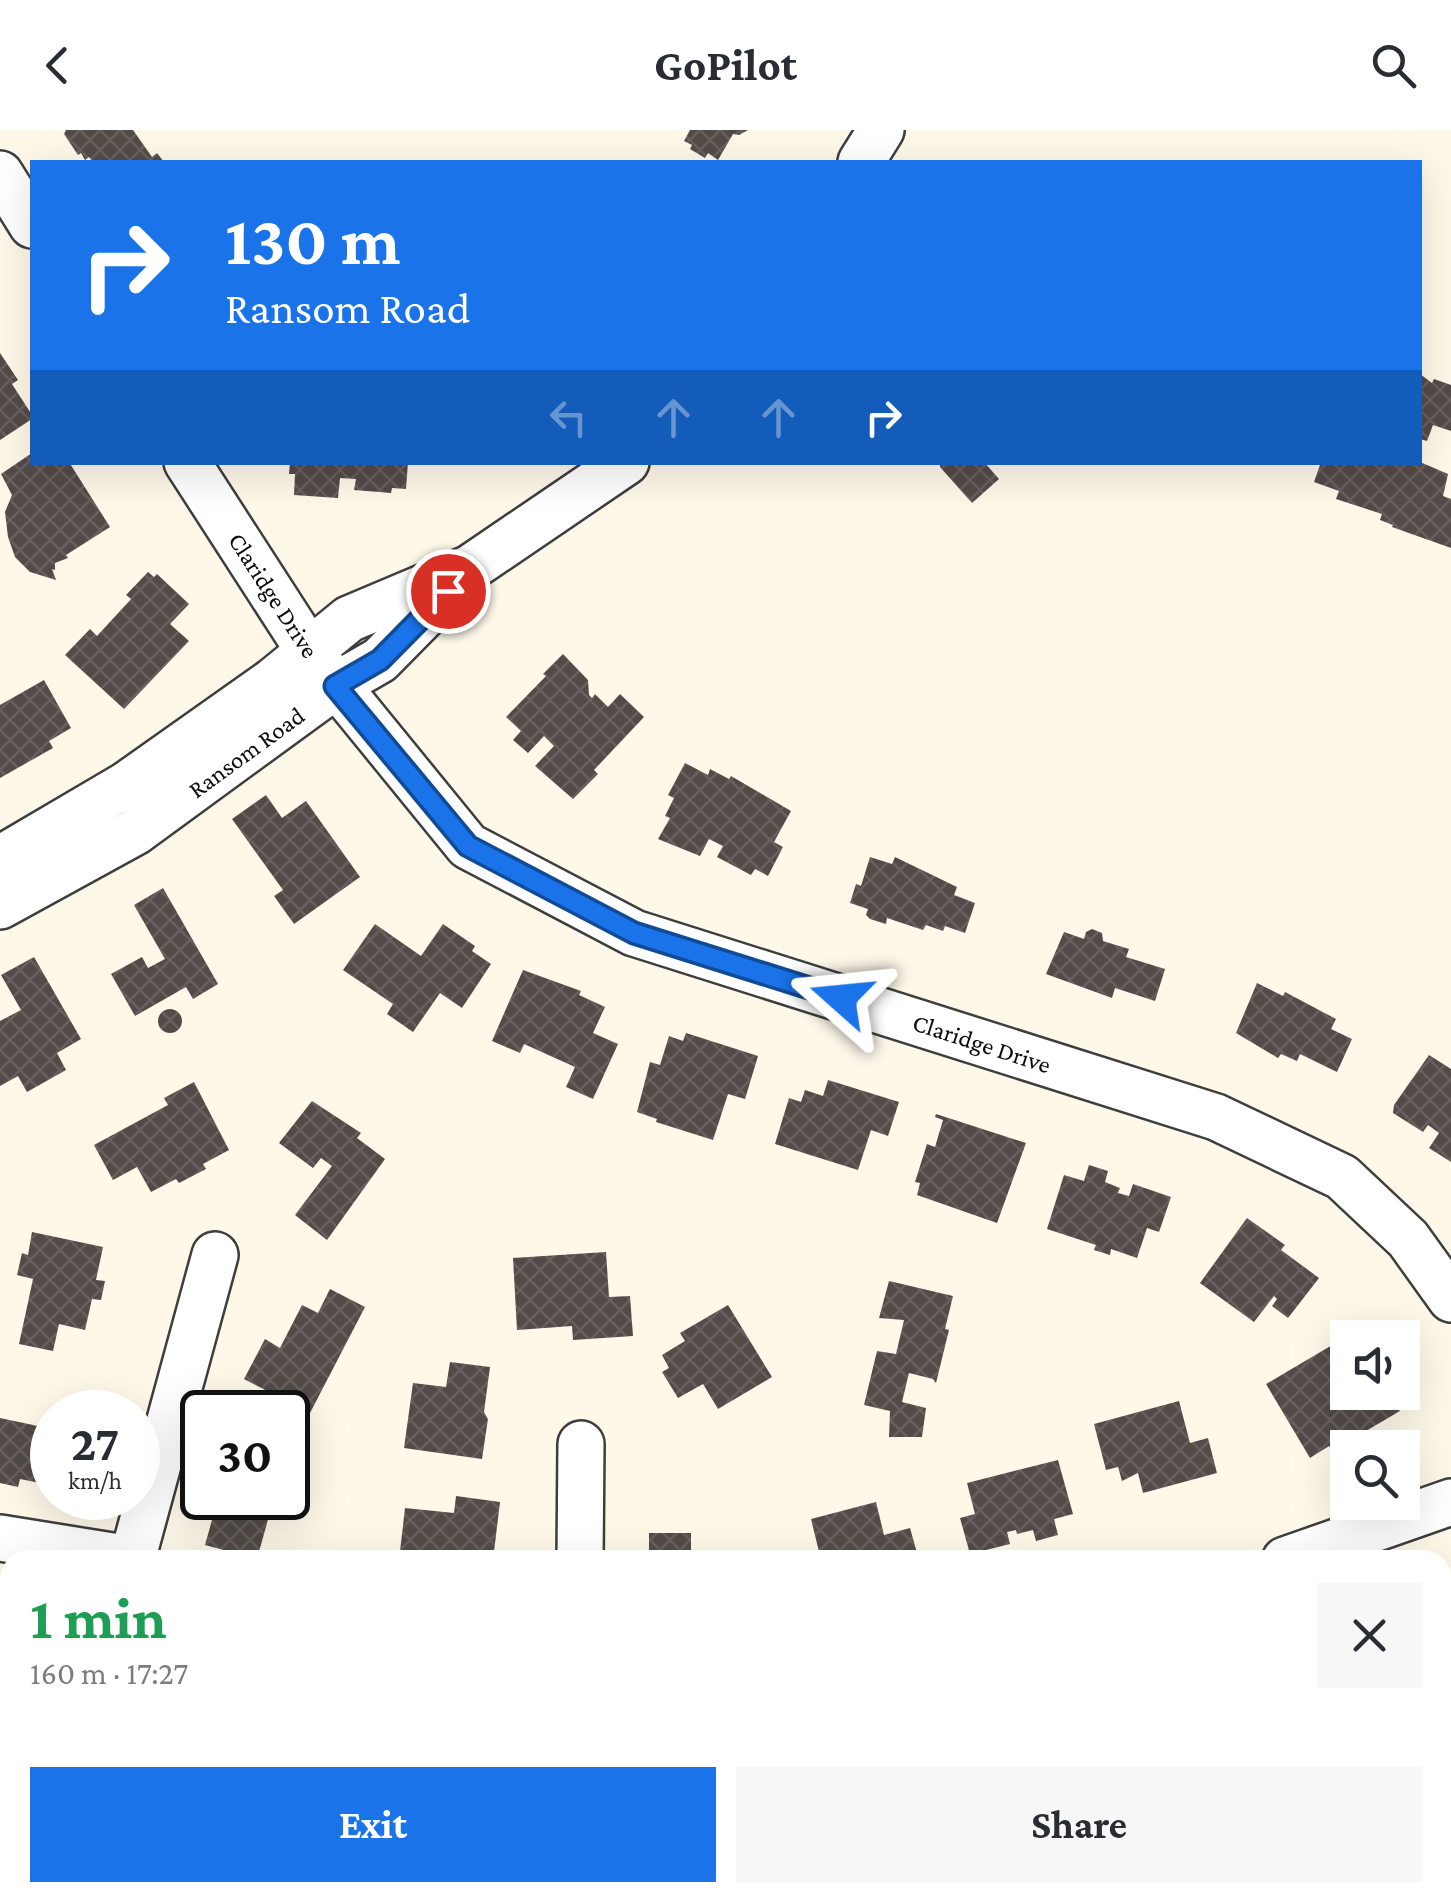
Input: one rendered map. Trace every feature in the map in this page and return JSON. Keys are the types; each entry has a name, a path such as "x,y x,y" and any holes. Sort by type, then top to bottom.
{"street":[{"path":"862,160 881,130"},
{"path":"0,174 30,221"},
{"name":"Claridge Drive","path":"189,465 322,669 468,846 634,933 1216,1117 1342,1177 1408,1239 1451,1299"},
{"name":"Ransom Road","path":"0,906 135,832 322,669 350,619 470,568 622,465"},
{"name":"Ransom Road","path":"0,859 126,785 273,681 322,669"},
{"path":"137,1550 216,1255"},
{"path":"580,1550 581,1444"},
{"path":"1314,1550 1451,1502"},
{"path":"0,1538 73,1550"}],"building":[{"path":"66,130 133,130 152,157 157,153 162,160 89,157 85,160 64,134"},
{"path":"690,130 748,130 733,134 718,160 690,149 692,145 684,141"},
{"path":"0,353 18,380 12,384 30,412 30,420 0,440"},
{"path":"1422,376 1432,383 1434,379 1451,385 1451,431 1433,425 1427,441 1422,440"},
{"path":"30,454 30,465 71,465 110,527 55,563 55,570 52,569 56,580 30,572 15,557 8,537 5,512 12,495 1,474"},
{"path":"1422,463 1448,474 1443,496 1451,499 1451,548 1392,527 1380,520 1382,514 1336,499 1339,491 1314,482 1320,465"},
{"path":"290,465 408,465 406,489 392,488 391,493 354,490 356,479 340,478 338,498 294,495 295,474 289,474"},
{"path":"987,465 999,479 972,503 940,467"},
{"path":"148,572 154,577 157,574 189,604 170,624 189,641 124,709 65,655 90,629 97,636 131,599 126,595"},
{"path":"563,654 588,680 592,698 595,694 608,707 620,694 644,717 594,770 598,774 573,799 535,766 554,746 544,736 528,753 513,740 521,731 506,717"},
{"path":"44,680 71,728 49,741 53,748 0,778 0,705"},
{"path":"685,763 708,775 710,769 729,779 731,776 791,811 774,842 783,847 768,876 755,869 751,875 717,857 723,846 709,839 700,856 658,839 670,818 665,816 674,798 668,795"},
{"path":"266,795 282,818 306,801 360,877 294,924 274,896 283,890 232,819"},
{"path":"870,857 892,864 895,857 957,887 954,895 975,903 965,933 945,926 943,931 926,925 923,930 887,918 886,924 870,919 866,915 868,909 850,903 856,884 861,886"},
{"path":"163,888 218,984 193,999 186,987 135,1016 111,974 142,957 148,968 165,959 134,905"},
{"path":"375,924 421,956 443,924 475,946 472,951 491,964 462,1008 440,993 413,1032 387,1014 393,1004 343,970"},
{"path":"1092,929 1102,933 1103,941 1129,949 1126,957 1165,969 1155,1001 1115,988 1112,998 1046,974 1064,932 1084,939"},
{"path":"34,957 81,1039 57,1053 66,1070 27,1092 18,1076 0,1086 0,1021 21,1010 1,975"},
{"path":"523,970 581,991 579,995 605,1007 593,1033 618,1044 593,1099 566,1087 575,1067 524,1044 520,1053 492,1041"},
{"path":"1257,983 1283,996 1285,992 1336,1019 1331,1029 1352,1039 1337,1072 1300,1054 1297,1061 1281,1054 1278,1058 1236,1033"},
{"path":"170,1009 182,1021 170,1033 158,1021"},
{"path":"686,1033 758,1056 745,1099 728,1094 713,1140 637,1112 650,1062 660,1065 669,1036 683,1041"},
{"path":"1429,1055 1451,1069 1451,1162 1429,1148 1439,1133 1428,1125 1423,1132 1393,1113 1394,1105"},
{"path":"828,1080 899,1102 888,1136 871,1130 858,1170 775,1144 789,1098 801,1102 805,1090 823,1096"},
{"path":"194,1082 229,1150 203,1164 206,1169 151,1192 137,1167 113,1180 94,1145 168,1105 164,1098"},
{"path":"312,1101 361,1133 357,1138 385,1159 327,1240 295,1215 332,1166 321,1158 313,1168 279,1143"},
{"path":"936,1114 1026,1143 997,1223 917,1195 920,1183 915,1182 927,1144 935,1147 943,1120"},
{"path":"1089,1165 1108,1171 1105,1182 1120,1188 1118,1193 1129,1196 1133,1184 1171,1197 1159,1232 1147,1228 1137,1258 1111,1249 1110,1255 1094,1250 1096,1245 1047,1229 1064,1175 1084,1181"},
{"path":"1247,1218 1285,1245 1281,1250 1319,1278 1288,1318 1272,1306 1277,1299 1274,1296 1254,1322 1200,1283"},
{"path":"32,1232 103,1247 96,1280 105,1281 101,1300 92,1299 85,1330 59,1324 53,1351 19,1344 33,1279 17,1275 22,1253 28,1255"},
{"path":"606,1252 609,1297 630,1296 633,1336 573,1340 572,1326 517,1330 513,1258"},
{"path":"889,1281 953,1296 936,1383 909,1373 902,1402 926,1408 922,1437 889,1437 890,1411 864,1405 877,1351 896,1354 904,1320 879,1318"},
{"path":"330,1289 365,1307 310,1413 310,1390 265,1390 244,1379 265,1339 280,1348 302,1305 318,1313"},
{"path":"728,1305 772,1377 718,1409 703,1384 678,1398 662,1372 669,1368 662,1355 685,1341 680,1333"},
{"path":"1330,1346 1330,1410 1400,1411 1368,1430 1330,1430 1330,1448 1310,1458 1266,1384"},
{"path":"450,1362 490,1367 482,1459 404,1448 413,1383 446,1387"},
{"path":"1179,1401 1190,1443 1208,1438 1217,1473 1143,1493 1138,1473 1122,1481 1118,1467 1106,1470 1094,1424"},
{"path":"0,1418 30,1424 30,1481 20,1479 18,1487 0,1483"},
{"path":"1058,1460 1073,1514 1054,1519 1058,1535 1036,1541 1033,1530 1017,1534 1016,1530 1007,1532 1010,1544 969,1550 960,1518 975,1514 967,1483"},
{"path":"456,1496 500,1502 494,1550 400,1550 405,1508 454,1513"},
{"path":"876,1502 884,1535 910,1528 916,1550 819,1550 811,1519"},
{"path":"212,1520 268,1520 260,1550 224,1550 205,1545"},
{"path":"649,1533 691,1533 691,1550 649,1550"}],"route":[{"path":"448,591 380,660 335,686 468,846 634,933 841,998"}]}
